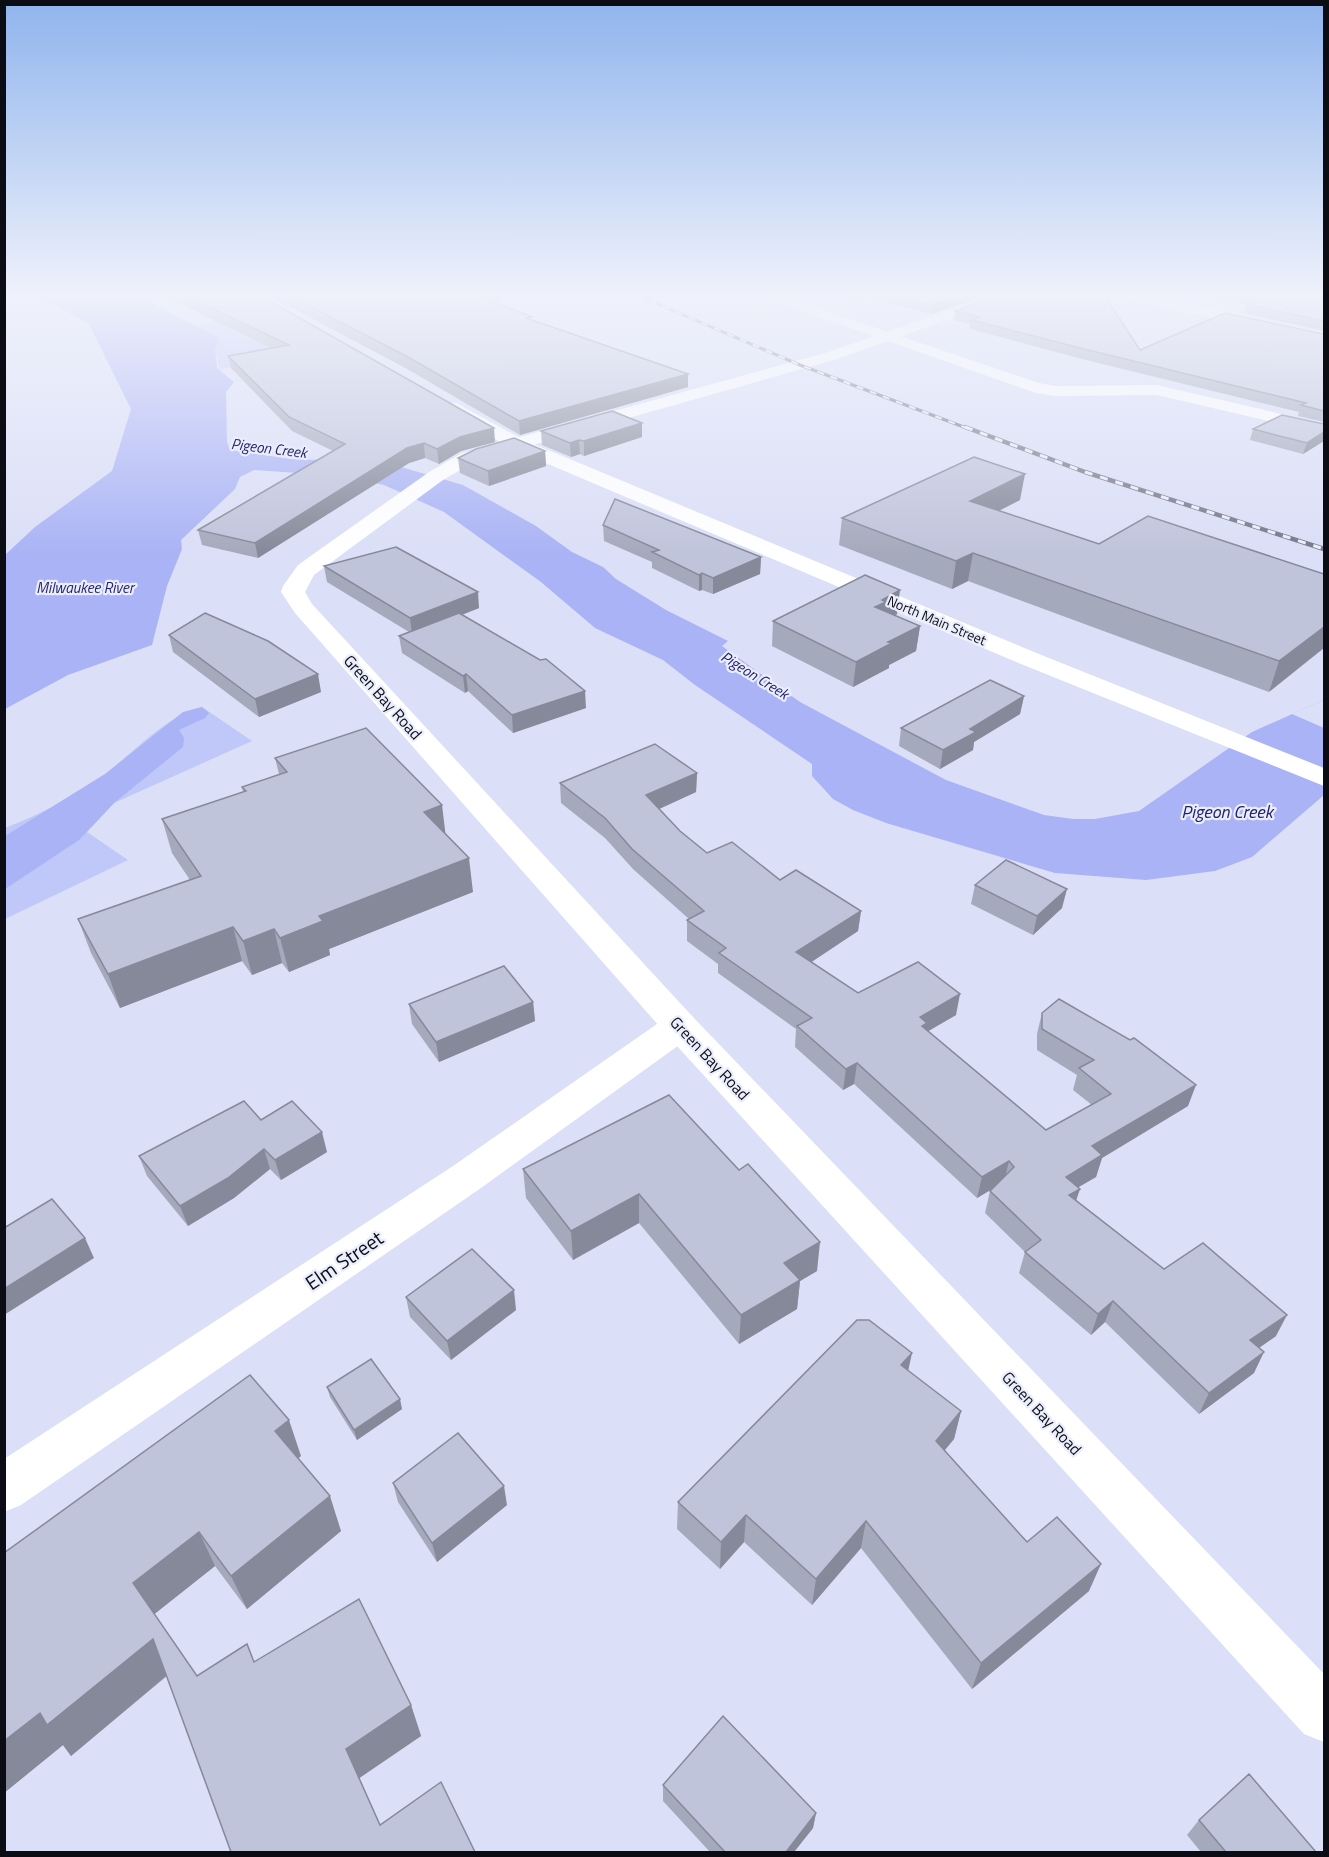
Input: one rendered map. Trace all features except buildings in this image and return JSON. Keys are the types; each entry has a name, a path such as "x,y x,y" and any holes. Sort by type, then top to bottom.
{"street":[{"name":"Green Bay Road","path":"736,382 469,458 436,476 306,570 294,586 293,592 680,1026 1324,1714"},
{"path":"1017,382 1055,391 1157,390 1324,429"},
{"name":"North Main Street","path":"443,400 517,444 1324,778"},
{"name":"Elm Street","path":"4,1488 467,1177 680,1026"}],"shaded area":[{"path":"202,707 252,741 114,803 87,832 128,860 5,919 5,828 69,798 105,774 175,718"}],"water":[{"name":"Pigeon Creek","path":"117,382 234,382 226,392 227,442 230,450 290,459 359,461 401,467 463,485 536,526 572,552 603,567 616,579 666,610 728,641 722,646 800,702 946,780 1044,815 1095,819 1139,811 1252,732 1324,700 1324,795 1252,857 1215,871 1146,880 1055,873 886,823 833,799 812,776 812,764 695,685 663,660 595,628 541,582 444,512 384,485 341,476 254,470 240,477 235,489 181,540 182,549 167,586 152,645 68,675 5,709 5,555 35,527 112,471 131,409"},
{"path":"202,707 209,713 205,718 179,730 184,738 183,747 114,803 79,840 5,889 5,836 105,774 183,712"}],"pier":[{"path":"1324,700 1324,728 1292,714"}],"railway":[{"path":"844,382 969,429"},
{"path":"965,427 1085,472 1324,549"}],"water label":[{"name":"Milwaukee River","path":"85,587"}]}
